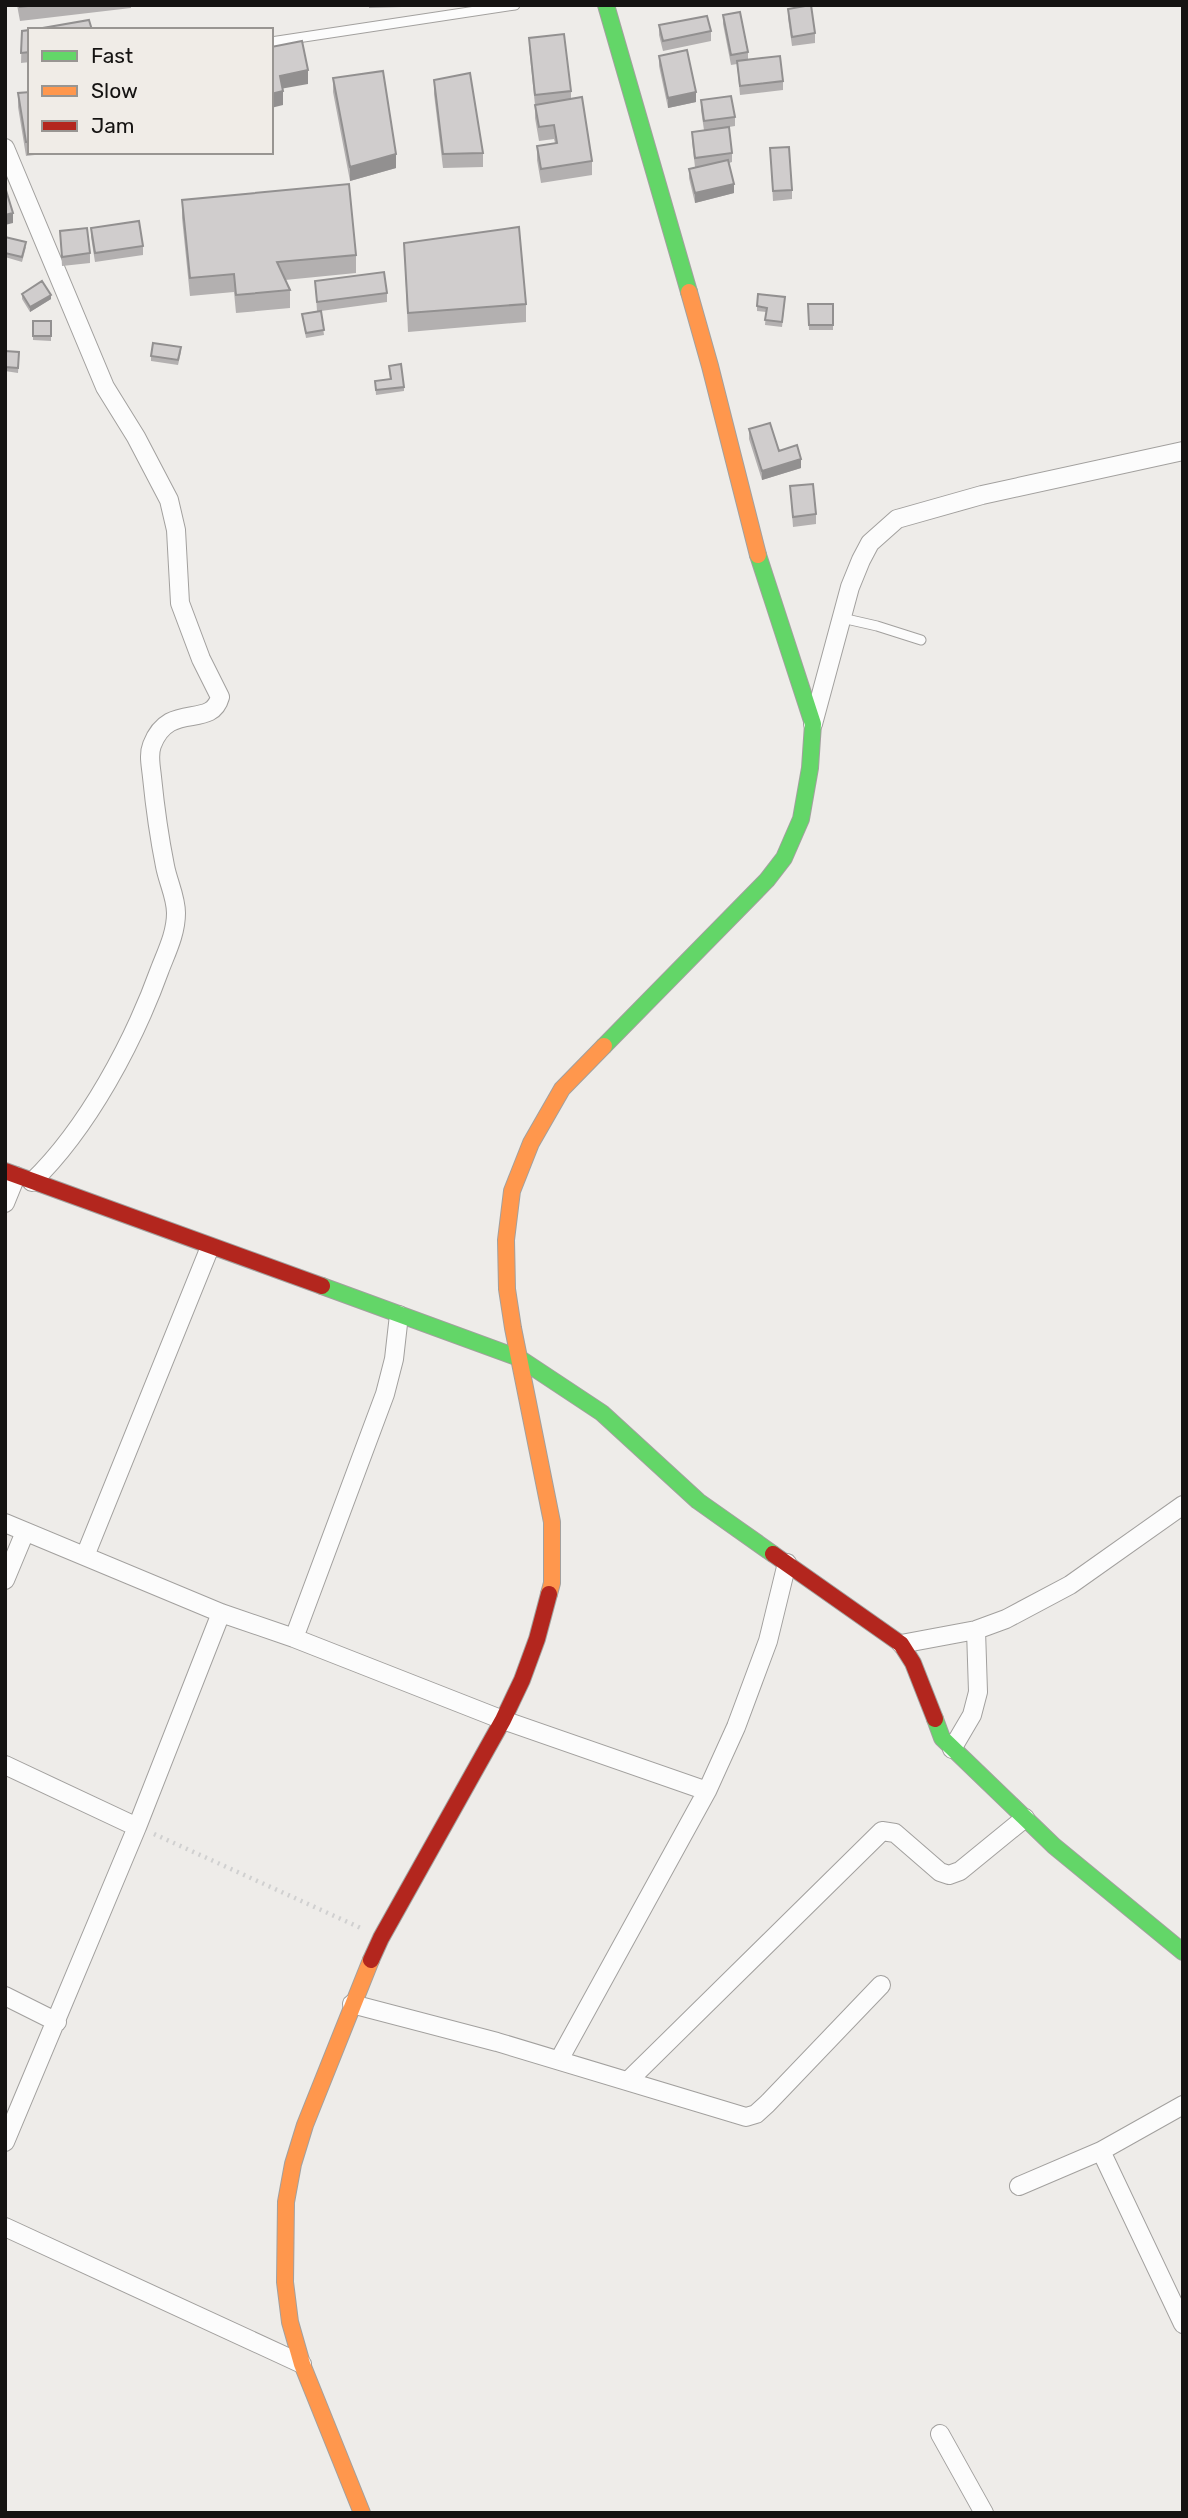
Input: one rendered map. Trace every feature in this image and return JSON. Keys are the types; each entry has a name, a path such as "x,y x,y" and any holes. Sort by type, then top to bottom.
{"street":[{"path":"606,5 710,366 761,567 813,724"},
{"path":"5,148 105,387 136,437 169,500 176,530 180,603 201,659 220,697 210,713 178,717 166,723 152,744 150,755 155,814 175,903 175,930 145,1012 99,1096 65,1148 18,1176 5,1203"},
{"path":"362,2513 302,2364 290,2322 285,2282 286,2202 293,2164 305,2125 352,2004 381,1938 523,1680 552,1583 552,1522 507,1289 506,1240 512,1191 531,1143 562,1089 768,880 784,858 795,837 803,809 813,724 850,587 870,543 897,519 982,495 1183,451"},
{"path":"18,1176 519,1358 602,1413 698,1501 901,1644 913,1663 942,1738 952,1749 1054,1846 1183,1952"},
{"path":"85,1556 210,1247"},
{"path":"294,1638 385,1394 394,1359 399,1315"},
{"path":"901,1644 976,1630 1006,1619 1070,1585 1183,1505"},
{"path":"5,1523 221,1613 294,1638 503,1720 707,1791"},
{"path":"5,1580 25,1532"},
{"path":"559,2060 707,1791 736,1727 768,1641 787,1563"},
{"path":"5,2142 138,1827 221,1613"},
{"path":"952,1749 972,1715 978,1692 976,1630"},
{"path":"5,1765 138,1827"},
{"path":"628,2081 882,1832 895,1833 940,1872 949,1875 960,1871 1025,1818"},
{"path":"352,2004 559,2060 740,2116 752,2117 881,1985"},
{"path":"5,1996 57,2022"},
{"path":"1019,2186 1101,2151 1183,2105"},
{"path":"1101,2151 1183,2324"},
{"path":"5,2227 302,2364"},
{"path":"940,2434 985,2513"}],"lane":[{"path":"273,42 514,5"},
{"path":"842,618 921,640"}],"path":[{"path":"138,1827 381,1938"}],"building":[{"path":"811,5 815,33 792,37 788,9"},
{"path":"740,12 748,52 731,55 723,15"},
{"path":"707,16 711,31 663,41 659,25"},
{"path":"89,20 91,28 43,28"},
{"path":"28,30 28,52 21,53 22,31"},
{"path":"564,34 571,91 535,95 529,38"},
{"path":"302,41 308,70 280,76 283,91 273,94 273,47"},
{"path":"687,50 696,92 668,98 659,56"},
{"path":"780,56 783,81 740,86 737,61"},
{"path":"383,71 396,154 350,167 333,78"},
{"path":"470,73 483,153 443,154 434,80"},
{"path":"28,92 28,142 26,142 18,93"},
{"path":"731,96 735,117 704,121 701,100"},
{"path":"582,97 592,161 541,169 537,146 557,143 554,125 539,127 535,105"},
{"path":"729,127 732,153 695,158 692,132"},
{"path":"789,147 792,190 773,191 770,148"},
{"path":"728,160 734,184 695,193 689,169"},
{"path":"349,184 356,255 277,262 290,290 236,295 234,274 190,278 182,200"},
{"path":"5,187 13,213 5,215"},
{"path":"139,221 143,246 95,253 91,228"},
{"path":"519,227 526,304 408,313 404,243"},
{"path":"87,228 90,253 62,257 60,231"},
{"path":"5,237 26,242 22,257 5,253"},
{"path":"384,272 387,293 317,302 315,281"},
{"path":"42,281 51,295 30,307 22,294"},
{"path":"758,294 785,297 782,322 765,320 767,308 757,306"},
{"path":"808,304 833,304 833,325 809,325"},
{"path":"321,311 324,330 306,333 302,314"},
{"path":"33,321 51,321 51,336 33,336"},
{"path":"153,343 181,347 178,360 151,356"},
{"path":"5,351 19,352 18,368 5,367"},
{"path":"401,364 404,387 376,390 375,381 391,379 389,366"},
{"path":"770,423 779,451 797,445 801,459 762,471 749,429"},
{"path":"813,484 816,514 793,517 790,486"}],"traffic: fast":[{"path":"606,5 689,292"},
{"path":"604,1046 767,880 784,858 801,819 810,768 813,724 758,555"},
{"path":"322,1286 519,1358 602,1413 698,1501 773,1554"},
{"path":"935,1719 942,1738 1054,1846 1183,1952"}],"traffic: slow":[{"path":"689,292 758,555"},
{"path":"549,1594 552,1583 552,1522 513,1328 507,1289 506,1240 512,1191 531,1143 562,1089 604,1046"},
{"path":"362,2513 302,2364 290,2322 285,2282 286,2202 293,2164 305,2125 371,1960"}],"traffic: jam":[{"path":"5,1171 322,1286"},
{"path":"773,1554 901,1644 913,1663 935,1719"},
{"path":"371,1960 503,1720 537,1639 549,1594"}]}
